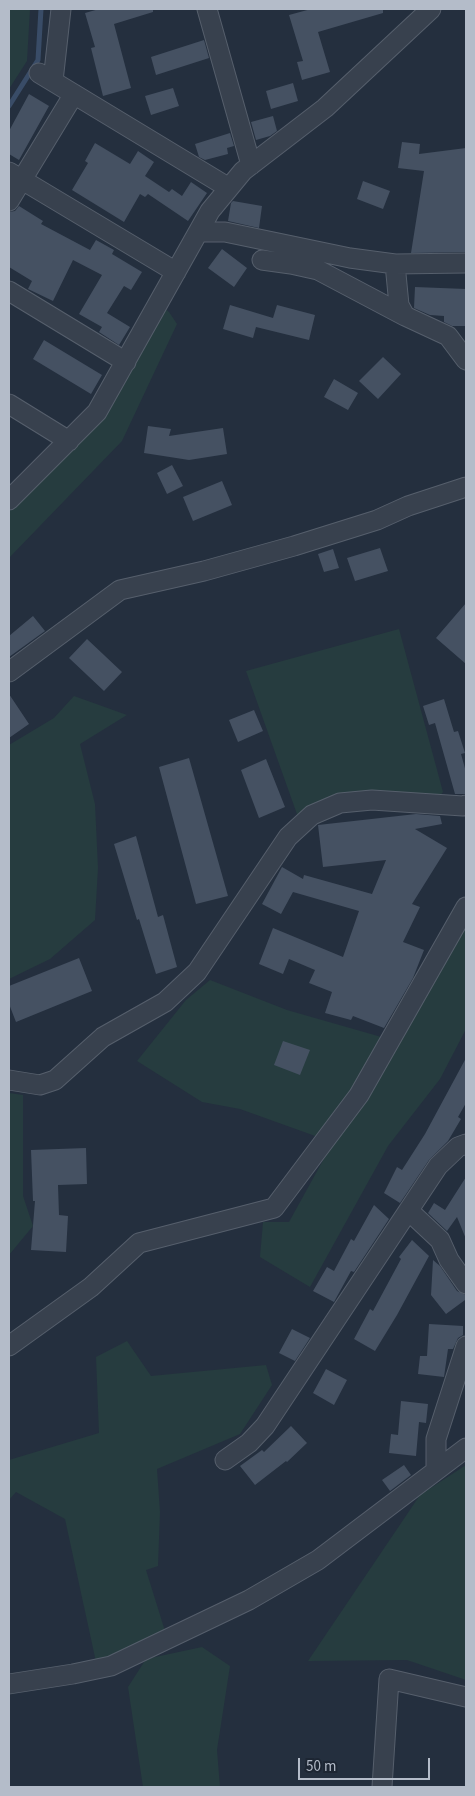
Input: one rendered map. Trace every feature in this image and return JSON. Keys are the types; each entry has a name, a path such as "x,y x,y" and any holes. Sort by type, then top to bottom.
{"street":[{"path":"61,9 46,77 229,188"},
{"path":"207,9 251,165"},
{"path":"9,500 97,412 210,211 229,188 251,165 326,108 431,9"},
{"path":"9,201 15,176 74,94"},
{"path":"15,176 176,272"},
{"path":"199,232 225,232 350,258 395,264 466,263"},
{"path":"262,260 318,270 405,316 448,336 466,360"},
{"path":"395,264 399,305 405,316"},
{"path":"9,290 126,362"},
{"path":"9,404 69,441"},
{"path":"9,672 120,590 204,571 294,546 377,520 408,506 466,487"},
{"path":"9,1080 40,1085 55,1080 103,1037 165,1002 197,972 288,837 312,815 340,803 372,800 432,805 466,805"},
{"path":"9,1346 91,1287 139,1243 274,1208 359,1095 466,907"},
{"path":"225,1460 249,1443 266,1426 438,1166 458,1147 466,1144"},
{"path":"409,1211 440,1240 450,1260 466,1284"},
{"path":"436,1470 436,1439 466,1346"},
{"path":"9,1684 111,1666 249,1600 318,1560 466,1448"},
{"path":"382,1787 389,1679 466,1697"}],"green space":[{"path":"9,9 30,9 27,61 9,89"},
{"path":"159,303 169,312 177,324 122,441 9,558 9,503 97,412"},
{"path":"399,629 443,792 438,798 298,817 246,671"},
{"path":"74,696 127,715 80,744 95,804 98,868 95,920 50,959 9,979 9,745 54,718"},
{"path":"466,909 466,1029 440,1079 388,1146 310,1287 260,1257 263,1222 289,1222 326,1155 378,1079"},
{"path":"210,980 287,1010 385,1038 358,1085 318,1137 240,1109 202,1102 137,1061 186,1000"},
{"path":"9,1093 23,1095 23,1196 33,1226 9,1255"},
{"path":"127,1341 151,1376 266,1365 272,1385 240,1434 157,1469 160,1512 158,1566 146,1570 165,1631 96,1662 65,1519 16,1492 9,1500 9,1460 99,1433 96,1357"},
{"path":"466,1465 466,1680 407,1660 308,1661 420,1495"},
{"path":"202,1647 230,1666 217,1750 220,1787 143,1787 128,1687 146,1659"}],"building":[{"path":"99,9 153,9 153,12 114,24 131,88 103,96 91,48 95,47 85,13"},
{"path":"311,9 383,9 383,13 318,32 330,72 302,80 297,62 303,61 289,15"},
{"path":"204,40 209,58 156,75 151,57"},
{"path":"293,83 298,101 271,109 266,91"},
{"path":"173,88 179,106 151,115 145,96"},
{"path":"29,94 49,106 19,160 9,154 9,131"},
{"path":"273,116 277,131 270,136 256,140 251,122"},
{"path":"230,133 234,146 227,148 228,154 205,160 199,157 195,144"},
{"path":"402,142 420,144 419,154 466,148 466,252 411,253 424,171 398,168"},
{"path":"95,143 130,164 138,151 154,162 145,176 169,192 172,189 182,196 191,182 207,193 188,221 148,194 145,197 140,194 124,222 72,190 88,163 85,161"},
{"path":"363,181 390,191 383,209 357,199"},
{"path":"233,201 262,206 259,228 228,221"},
{"path":"19,206 43,221 41,224 90,250 96,240 114,250 112,254 142,272 131,290 124,286 107,313 130,327 119,345 99,332 102,327 79,314 102,275 73,260 53,301 28,289 32,281 9,267 9,212 15,211"},
{"path":"222,249 247,268 234,287 208,268"},
{"path":"415,287 466,289 466,326 452,326 444,322 444,316 430,315 414,308"},
{"path":"230,305 273,318 277,305 315,315 309,340 256,327 253,338 223,329"},
{"path":"44,340 102,375 91,394 33,359"},
{"path":"383,357 401,374 378,399 359,381"},
{"path":"334,379 358,393 348,410 324,397"},
{"path":"148,426 171,429 169,436 223,428 227,454 189,460 144,453"},
{"path":"172,465 183,486 167,494 157,473"},
{"path":"222,481 232,505 193,521 183,497"},
{"path":"380,548 388,571 355,581 347,558"},
{"path":"333,549 339,568 324,572 318,554"},
{"path":"466,603 466,664 436,638"},
{"path":"33,616 45,631 9,657 9,636"},
{"path":"87,639 122,672 104,691 69,658"},
{"path":"9,694 29,724 9,738"},
{"path":"444,699 454,732 458,731 465,753 461,754 466,772 466,794 455,794 435,723 429,725 423,706"},
{"path":"254,710 263,731 238,742 229,720"},
{"path":"189,758 228,896 196,904 159,767"},
{"path":"266,759 285,807 259,818 241,770"},
{"path":"416,814 440,816 442,824 415,829 447,848 412,904 420,907 403,942 424,950 413,978 384,1028 353,1016 351,1020 325,1013 332,992 309,983 315,970 289,959 283,974 259,964 273,928 343,957 359,911 293,892 281,914 262,904 282,867 303,879 304,875 372,894 386,860 323,867 318,825"},
{"path":"136,836 158,917 163,915 177,967 156,974 114,844"},
{"path":"79,958 92,991 16,1022 9,1004 9,986"},
{"path":"283,1041 310,1050 300,1075 274,1065"},
{"path":"466,1058 466,1103 458,1117 461,1119 448,1141 429,1160 400,1203 384,1193 397,1167 402,1170 425,1134"},
{"path":"86,1148 87,1184 58,1185 59,1215 68,1216 66,1252 31,1250 35,1201 33,1201 31,1150"},
{"path":"466,1177 466,1239 457,1217 447,1231 428,1213 434,1203 445,1210"},
{"path":"374,1205 389,1219 354,1272 351,1271 334,1302 313,1291 327,1267 334,1271 351,1239 354,1241"},
{"path":"412,1240 429,1256 375,1351 354,1339 370,1309 373,1311 401,1259 399,1257"},
{"path":"433,1260 440,1266 457,1291 466,1295 465,1300 446,1314 431,1295"},
{"path":"429,1324 463,1326 463,1335 458,1338 453,1349 448,1349 444,1377 418,1374 420,1356 427,1356"},
{"path":"292,1329 310,1338 295,1361 279,1353"},
{"path":"326,1369 347,1380 334,1405 313,1393"},
{"path":"401,1401 428,1404 426,1423 419,1422 416,1456 389,1453 391,1434 398,1435"},
{"path":"291,1426 307,1443 287,1462 255,1485 240,1466 262,1450 264,1452"},
{"path":"404,1465 411,1475 390,1491 382,1480"}],"waterway":[{"path":"9,106 38,60 41,9"}]}
